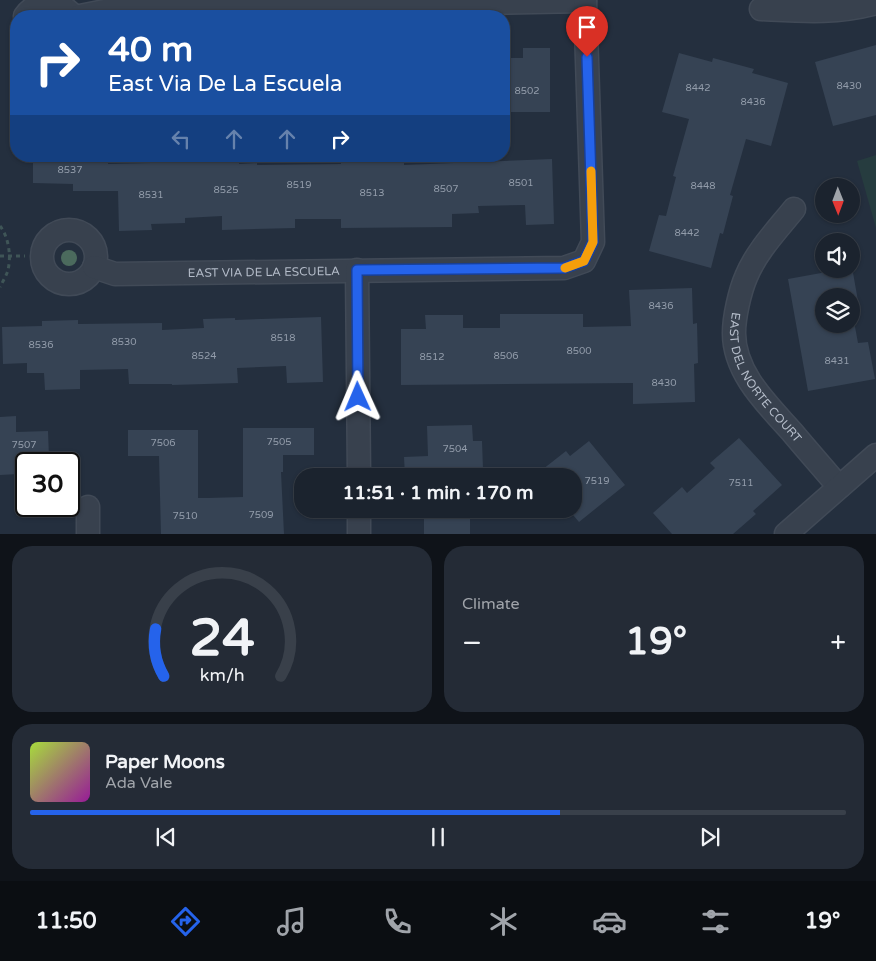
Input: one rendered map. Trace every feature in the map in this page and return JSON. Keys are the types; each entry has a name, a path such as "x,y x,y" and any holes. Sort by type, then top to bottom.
{"street":[{"path":"110,10 585,1"},
{"name":"EAST VIA DE LA ESCUELA","path":"94,266 115,274 564,268 584,261 593,242 585,1"},
{"path":"761,9 817,12 861,7 876,2"},
{"path":"30,10 44,3 53,3 62,6 66,10"},
{"name":"EAST DEL NORTE COURT","path":"794,209 763,247 746,276 738,307 734,332 735,340 747,378 761,397 839,487"},
{"path":"357,270 358,468"},
{"path":"786,534 876,454"},
{"path":"88,507 88,534"},
{"path":"359,518 359,534"}],"path":[{"path":"0,226 5,232 9,256 8,271 0,288"},
{"path":"0,256 25,256"}],"green space":[{"path":"876,155 876,228 857,161"}],"building":[{"path":"876,45 876,115 833,126 815,62"},
{"path":"523,48 550,48 550,112 510,112 510,58 523,58"},
{"path":"679,53 712,62 713,58 754,69 752,73 788,83 771,146 746,139 730,195 733,196 723,234 720,233 711,268 649,251 659,215 666,216 676,177 673,176 689,119 662,112"},
{"path":"552,159 554,224 526,225 525,205 478,206 479,213 452,214 452,227 341,228 341,219 295,219 295,228 222,230 222,216 185,218 185,223 151,224 152,230 119,231 118,191 73,191 73,184 33,183 33,162 108,162 108,164 239,162 239,164 257,163 257,165 404,162 404,165"},
{"path":"815,274 815,278 854,278 856,288 815,288 815,333 856,333 858,343 868,342 875,379 808,391 788,279"},
{"path":"692,288 693,324 697,323 698,363 694,364 695,402 633,404 633,383 401,385 401,329 426,329 425,315 463,315 463,328 500,328 500,314 583,314 583,327 631,326 629,290"},
{"path":"321,317 323,382 287,383 286,366 237,368 238,383 172,385 129,384 128,369 80,370 80,389 45,390 44,373 27,373 27,363 3,364 2,327 42,326 42,321 78,320 78,324 162,323 162,330 204,328 203,319 235,318 235,320"},
{"path":"16,416 16,432 48,431 49,452 15,452 15,474 0,475 0,417"},
{"path":"472,425 473,441 482,441 483,468 405,468 404,457 428,456 427,426"},
{"path":"243,428 314,428 314,455 283,455 283,472 281,472 284,534 161,534 159,456 128,456 128,430 198,430 198,498 208,498 243,497"},
{"path":"739,438 782,485 753,511 756,514 733,534 672,534 653,513 682,487 687,493 715,468 710,463"},
{"path":"589,441 625,485 579,522 576,518 582,518 582,468 544,468 566,451 570,456"},
{"path":"424,518 470,518 470,534 424,534"}],"slow traffic":[{"path":"565,268 584,261 593,242 591,171"}],"route":[{"path":"358,397 357,270 564,268 584,261 593,242 587,57"}]}
